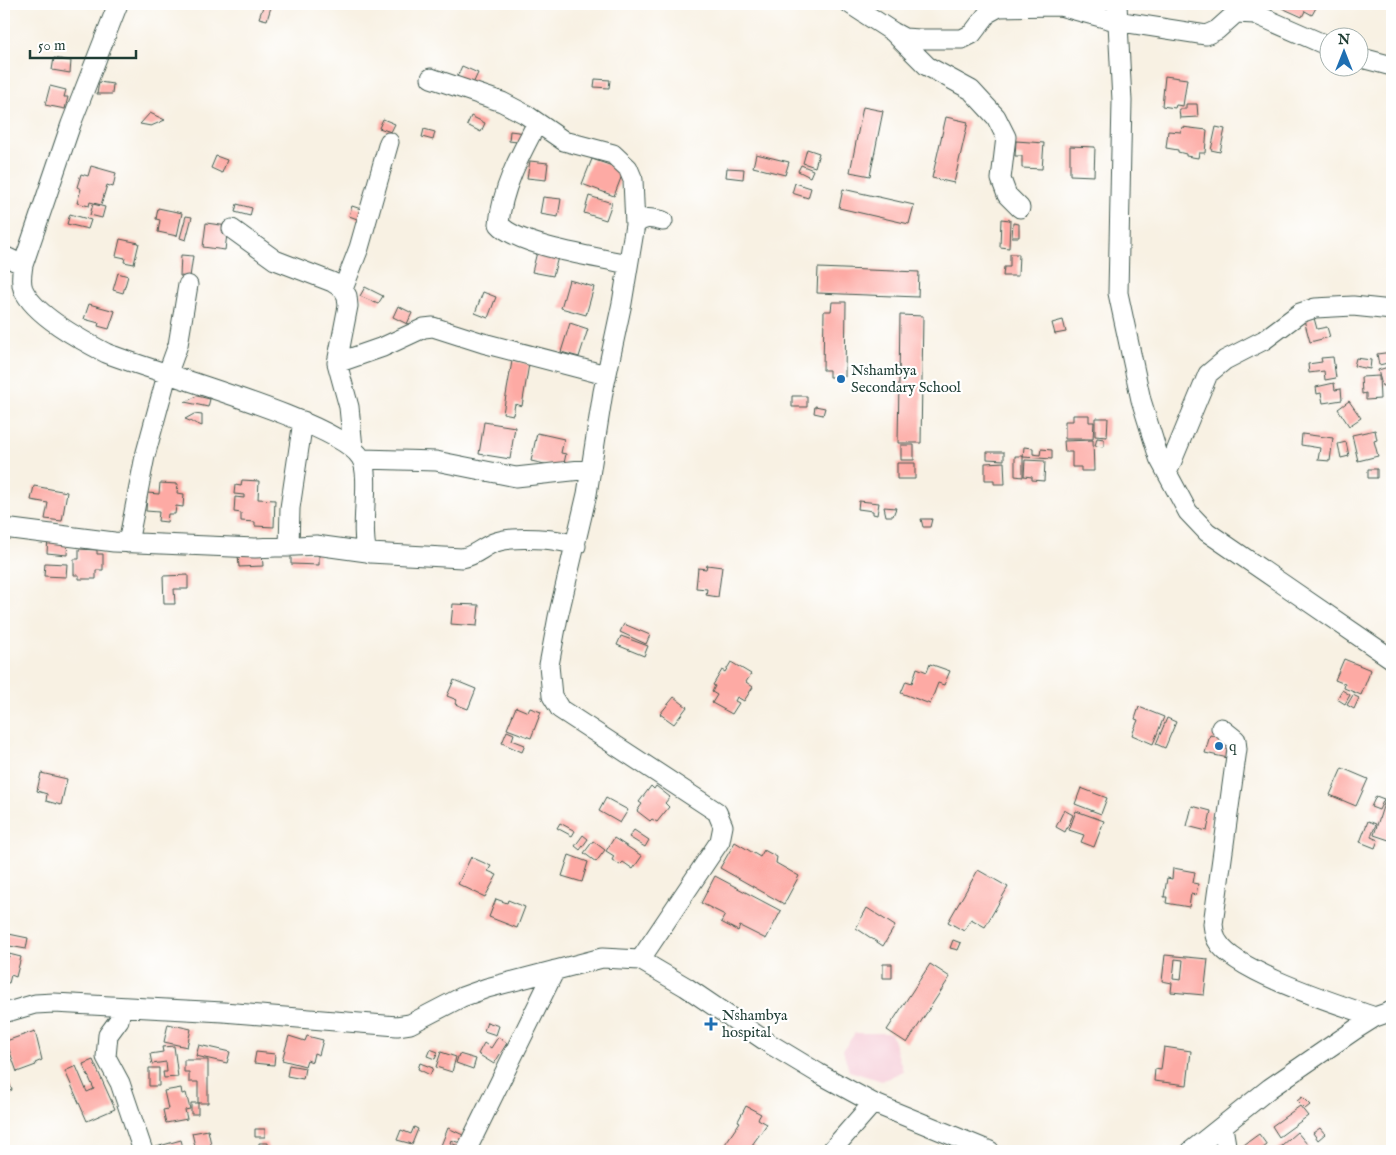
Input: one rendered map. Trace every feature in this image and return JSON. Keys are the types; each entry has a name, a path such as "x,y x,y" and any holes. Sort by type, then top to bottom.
{"street":[{"path":"118,4 72,124 23,265 22,287 30,302 81,340 106,353 303,421 358,453 436,461 516,477 590,468"},
{"path":"850,4 904,38 962,39 972,34 988,13 999,7 1060,6 1116,12 1206,35 1217,30 1236,13 1255,14 1318,42"},
{"path":"1116,12 1122,101 1118,293 1141,400 1159,458 1188,512 1207,532 1392,657"},
{"path":"893,32 927,66 940,75 971,90 996,117 1006,137 1001,179 1007,196 1020,208"},
{"path":"1368,60 1392,66"},
{"path":"431,78 502,102 564,141 613,154 628,168 633,180 635,225 622,303 606,374 576,546 558,617 549,665 552,696 560,709 717,812 723,826 720,842 640,960"},
{"path":"536,123 520,154 506,188 499,224 509,233 526,240 627,264"},
{"path":"344,289 359,248 389,142"},
{"path":"635,225 641,219 647,217 663,221"},
{"path":"232,229 275,260 332,282 344,289 347,296 348,306 337,363 349,407 365,486 364,538 367,552"},
{"path":"4,256 23,265"},
{"path":"128,543 145,456 167,375 178,345 188,285"},
{"path":"1167,472 1208,374 1224,360 1264,340 1300,313 1315,308 1353,306 1392,310"},
{"path":"337,363 383,347 424,328 433,328 483,343 606,374"},
{"path":"290,547 291,499 303,421"},
{"path":"4,528 128,543 256,548 316,545 390,556 471,557 490,545 506,539 562,541 576,546"},
{"path":"1221,728 1236,740 1237,749 1213,924 1218,944 1268,978 1384,1014"},
{"path":"6,1010 54,1003 223,1012 397,1026 410,1024 462,997 555,970 602,958 640,960 686,986 770,1044 873,1103 990,1151"},
{"path":"466,1151 555,970"},
{"path":"121,1007 119,1020 108,1035 106,1057 120,1083 143,1151"},
{"path":"1191,1151 1270,1088 1384,1014"},
{"path":"831,1151 873,1103"},
{"path":"1223,1127 1228,1151"}],"shaded area":[{"path":"855,1033 891,1033 903,1071 882,1081 849,1071 843,1050"}],"building":[{"path":"264,4 272,4 267,20 259,18"},
{"path":"1284,4 1318,4 1312,15 1305,11 1302,17 1282,8"},
{"path":"54,58 71,61 70,73 52,70"},
{"path":"462,66 478,73 472,86 456,79"},
{"path":"1165,76 1187,79 1183,106 1176,105 1175,108 1162,106"},
{"path":"595,79 610,80 609,88 594,87"},
{"path":"99,82 113,84 112,94 97,94"},
{"path":"50,86 66,90 64,97 68,97 65,109 45,105"},
{"path":"1186,104 1197,104 1198,117 1180,118 1179,109 1186,109"},
{"path":"863,107 883,111 870,176 850,172"},
{"path":"150,113 165,120 151,126 140,124"},
{"path":"471,116 485,123 481,132 467,125"},
{"path":"946,117 968,122 954,183 932,178"},
{"path":"383,119 395,124 391,132 379,128"},
{"path":"1182,127 1207,130 1205,153 1199,153 1198,158 1186,156 1186,154 1178,152 1178,150 1166,148 1168,131 1181,132"},
{"path":"1216,127 1225,129 1220,152 1211,150"},
{"path":"424,129 435,132 433,140 422,137"},
{"path":"510,131 526,133 525,143 509,141"},
{"path":"1016,141 1044,143 1042,169 1022,168 1022,156 1015,156"},
{"path":"1070,146 1095,147 1094,176 1070,175"},
{"path":"807,149 819,153 815,167 803,163"},
{"path":"756,154 789,162 785,175 753,167"},
{"path":"216,156 227,160 222,173 211,168"},
{"path":"592,159 624,170 614,196 582,184"},
{"path":"530,161 548,163 546,180 527,178"},
{"path":"801,165 813,170 810,177 798,171"},
{"path":"91,166 116,173 113,187 107,185 101,205 90,202 89,206 77,203 81,189 77,187 81,174 88,176"},
{"path":"727,168 744,169 743,179 726,177"},
{"path":"795,183 811,188 808,198 792,193"},
{"path":"843,189 914,205 909,224 839,208"},
{"path":"589,196 612,203 606,220 584,213"},
{"path":"543,197 561,199 558,217 540,214"},
{"path":"93,204 105,207 102,218 90,215"},
{"path":"237,204 252,208 250,216 235,212"},
{"path":"352,206 364,210 360,220 349,216"},
{"path":"158,208 182,213 177,236 158,232 160,220 156,219"},
{"path":"70,214 91,220 88,229 67,224"},
{"path":"186,216 192,217 186,240 180,238"},
{"path":"1001,219 1010,220 1009,248 1000,247"},
{"path":"206,223 228,226 225,250 203,247"},
{"path":"1013,223 1019,224 1019,237 1012,237"},
{"path":"120,239 139,243 134,264 124,262 125,258 116,256"},
{"path":"538,248 559,253 553,276 532,272"},
{"path":"1010,254 1019,254 1018,276 1003,276 1004,267 1010,267"},
{"path":"181,255 193,256 190,277 180,276"},
{"path":"818,268 919,272 918,297 817,293"},
{"path":"118,273 128,276 123,293 113,290"},
{"path":"569,280 594,287 586,315 561,308"},
{"path":"365,287 383,296 378,304 360,296"},
{"path":"483,292 496,297 488,318 475,313"},
{"path":"832,302 846,302 845,377 829,377 829,370 823,370 824,311 831,311"},
{"path":"89,304 115,311 109,329 98,326 99,323 84,319"},
{"path":"398,306 412,313 407,324 393,317"},
{"path":"900,315 923,316 921,443 898,443"},
{"path":"1314,318 1317,329 1327,327 1330,337 1310,342 1304,320"},
{"path":"1063,320 1066,332 1055,334 1052,323"},
{"path":"570,323 588,329 579,357 561,352"},
{"path":"1392,352 1392,362 1379,365 1377,354"},
{"path":"1333,357 1336,378 1325,380 1324,371 1309,373 1308,364 1322,362 1321,358"},
{"path":"1356,358 1371,360 1370,369 1354,366"},
{"path":"512,361 529,364 522,406 515,404 513,415 503,413"},
{"path":"1392,366 1392,384 1382,386 1378,370"},
{"path":"1379,376 1380,399 1366,400 1366,393 1362,394 1361,377"},
{"path":"1334,383 1335,390 1341,389 1342,400 1323,403 1321,393 1317,394 1316,387"},
{"path":"197,396 210,399 208,407 185,402"},
{"path":"792,396 807,396 807,407 792,407"},
{"path":"1349,401 1361,418 1349,426 1338,409"},
{"path":"815,406 825,408 823,415 814,413"},
{"path":"194,414 202,415 202,426 185,419"},
{"path":"1073,415 1089,415 1089,422 1094,422 1093,439 1065,439 1065,421 1073,421"},
{"path":"1095,418 1108,418 1107,437 1095,436"},
{"path":"484,422 515,427 510,459 479,454"},
{"path":"1375,430 1377,440 1374,441 1378,456 1358,461 1352,435"},
{"path":"537,433 564,439 561,453 566,454 563,468 531,461"},
{"path":"1302,434 1333,438 1330,461 1318,460 1320,448 1301,445"},
{"path":"1097,438 1104,439 1104,447 1095,446"},
{"path":"1093,440 1094,471 1081,471 1081,467 1072,467 1072,452 1065,452 1064,441"},
{"path":"1346,442 1349,456 1341,458 1338,444"},
{"path":"901,445 914,445 914,460 901,460"},
{"path":"1024,447 1033,448 1033,454 1040,455 1041,449 1052,450 1052,459 1023,457"},
{"path":"987,452 1004,452 1004,460 987,459"},
{"path":"1015,456 1023,456 1023,477 1015,476"},
{"path":"1025,460 1045,461 1044,481 1032,480 1032,477 1024,476"},
{"path":"1004,462 1005,484 994,484 994,480 985,480 985,463"},
{"path":"897,463 915,463 915,479 897,479"},
{"path":"1368,469 1377,469 1377,478 1368,478"},
{"path":"242,480 259,481 258,499 275,500 274,527 255,526 255,522 241,521 241,513 234,512 235,497 244,498 244,495 234,494 235,485 241,486"},
{"path":"160,483 178,484 177,493 184,494 183,507 176,506 175,514 168,514 167,522 158,521 159,512 146,511 147,493 159,494"},
{"path":"34,486 67,492 62,521 45,519 48,503 31,500"},
{"path":"859,501 879,503 877,515 873,514 873,511 858,509"},
{"path":"884,507 896,508 893,516 886,516"},
{"path":"921,519 932,519 930,527 923,527"},
{"path":"48,537 68,539 67,555 47,553"},
{"path":"79,549 97,550 97,554 103,554 103,570 96,570 96,579 79,579 79,575 74,575 74,559 79,559"},
{"path":"291,552 319,552 319,565 291,564"},
{"path":"262,553 263,566 239,567 238,554"},
{"path":"45,563 67,564 66,577 44,576"},
{"path":"707,565 722,567 718,597 706,595 707,589 696,588 698,568 706,569"},
{"path":"188,575 188,589 174,589 175,604 164,604 163,576"},
{"path":"453,604 479,605 477,626 451,624"},
{"path":"624,624 650,635 646,644 620,632"},
{"path":"621,636 648,646 644,656 617,645"},
{"path":"1344,659 1371,670 1361,695 1344,688 1345,684 1335,680"},
{"path":"731,662 751,674 746,682 753,687 744,701 737,697 735,701 739,703 732,714 712,703 717,695 712,692 715,686 713,685 722,670 725,672"},
{"path":"930,664 950,671 944,685 938,683 930,704 901,693 906,681 912,683 917,668 927,672"},
{"path":"454,680 476,689 468,709 455,704 457,700 447,696"},
{"path":"1342,690 1350,695 1345,704 1337,699"},
{"path":"1353,695 1359,698 1354,709 1347,705"},
{"path":"674,697 687,707 674,724 660,714"},
{"path":"516,707 528,712 530,708 541,712 531,738 507,729"},
{"path":"1139,707 1164,717 1153,744 1132,735 1138,720 1135,719"},
{"path":"1167,718 1176,722 1165,748 1156,744"},
{"path":"507,731 514,734 512,740 525,745 522,752 502,743"},
{"name":"q","path":"1210,735 1232,740 1228,758 1205,753"},
{"path":"1342,768 1368,779 1356,806 1330,795"},
{"path":"41,773 67,779 61,805 46,801 47,794 37,791"},
{"path":"651,786 654,789 656,786 670,797 665,803 669,807 657,822 652,819 650,821 637,811 642,804 639,802"},
{"path":"1081,788 1107,798 1101,814 1075,804"},
{"path":"1376,796 1384,799 1379,810 1371,807"},
{"path":"1386,797 1392,799 1392,841 1374,835"},
{"path":"606,798 628,810 620,823 599,811"},
{"path":"1192,806 1211,811 1207,831 1187,826"},
{"path":"1064,810 1073,815 1065,832 1056,827"},
{"path":"1076,811 1104,821 1094,847 1081,842 1084,835 1069,830"},
{"path":"1368,821 1376,824 1371,837 1378,840 1375,848 1360,842"},
{"path":"560,823 575,831 572,836 557,828"},
{"path":"634,830 649,840 645,847 629,837"},
{"path":"583,835 588,839 580,850 575,846"},
{"path":"614,838 642,856 633,869 623,862 620,865 612,860 614,856 606,851"},
{"path":"593,841 605,850 596,862 584,853"},
{"path":"735,842 760,857 764,850 777,857 776,863 799,876 784,904 720,868"},
{"path":"569,855 588,862 582,882 562,876"},
{"path":"471,857 491,866 488,871 497,875 485,897 458,884"},
{"path":"1173,868 1195,872 1193,883 1198,884 1196,895 1191,894 1189,907 1166,903 1167,897 1164,897 1167,878 1172,879"},
{"path":"978,870 1008,887 985,927 971,919 964,931 948,922"},
{"path":"715,876 781,911 766,939 740,926 738,931 721,922 725,915 701,903"},
{"path":"496,899 507,903 508,900 525,907 517,928 489,917"},
{"path":"867,908 895,926 883,946 856,928"},
{"path":"4,933 28,938 26,949 4,945"},
{"path":"953,940 961,943 958,950 950,948"},
{"path":"9,954 21,957 16,977 11,975 9,983 4,982 4,955 9,957"},
{"path":"1165,955 1208,959 1204,995 1171,992 1172,983 1162,981","holes":["1175,959 1183,960 1181,980 1173,979"]},
{"path":"883,964 892,964 892,978 883,978"},
{"path":"930,964 950,977 907,1043 887,1030"},
{"path":"487,1022 499,1026 496,1035 484,1031"},
{"path":"168,1024 191,1029 187,1047 164,1042"},
{"path":"35,1031 42,1060 35,1063 36,1065 17,1072 6,1041"},
{"path":"289,1036 305,1041 307,1036 323,1040 319,1055 314,1053 312,1062 307,1060 305,1066 282,1060"},
{"path":"498,1037 507,1043 494,1064 478,1054 484,1043 491,1048"},
{"path":"199,1045 230,1052 227,1063 196,1056"},
{"path":"174,1046 178,1077 164,1078 163,1072 167,1072 166,1062 152,1064 150,1054 163,1052 162,1047"},
{"path":"1164,1047 1191,1051 1187,1085 1154,1081 1155,1069 1161,1070"},
{"path":"430,1049 438,1052 435,1059 427,1056"},
{"path":"256,1052 275,1054 274,1065 254,1063"},
{"path":"441,1052 456,1057 452,1072 436,1067"},
{"path":"459,1054 476,1059 473,1069 456,1063"},
{"path":"93,1060 115,1109 87,1121 65,1071 76,1066 87,1092 94,1089 83,1064"},
{"path":"184,1060 208,1060 208,1103 198,1103 198,1082 189,1082 189,1072 184,1072"},
{"path":"420,1063 433,1068 430,1075 418,1069"},
{"path":"289,1065 305,1068 303,1079 287,1076"},
{"path":"149,1068 159,1068 159,1086 149,1086"},
{"path":"7,1078 12,1090 5,1093 4,1079"},
{"path":"181,1088 182,1094 186,1093 190,1109 185,1110 187,1119 166,1123 163,1110 168,1109 164,1091"},
{"path":"1302,1097 1310,1105 1305,1109 1297,1101"},
{"path":"191,1103 198,1103 198,1114 191,1114"},
{"path":"746,1106 761,1114 758,1119 767,1124 752,1145 756,1147 754,1151 721,1150 740,1122 738,1121"},
{"path":"1300,1106 1308,1116 1279,1137 1272,1126"},
{"path":"414,1127 418,1129 412,1144 397,1140 401,1130 411,1134"},
{"path":"448,1128 463,1135 460,1143 451,1140 450,1143 459,1146 457,1151 447,1151 440,1148"},
{"path":"1320,1128 1325,1134 1318,1140 1313,1133"},
{"path":"255,1129 265,1129 265,1137 255,1137"},
{"path":"208,1130 212,1149 196,1151 192,1133"},
{"path":"1297,1132 1312,1150 1275,1151"},
{"path":"1259,1134 1267,1145 1259,1151 1244,1151 1241,1147"},
{"path":"181,1140 184,1151 157,1151 156,1147"},
{"path":"259,1143 268,1143 268,1151 259,1151"}],"place":[{"name":"Nshambya Secondary School","path":"841,379"},
{"name":"q","path":"1219,746"},
{"name":"Nshambya hospital","path":"711,1024"}]}
